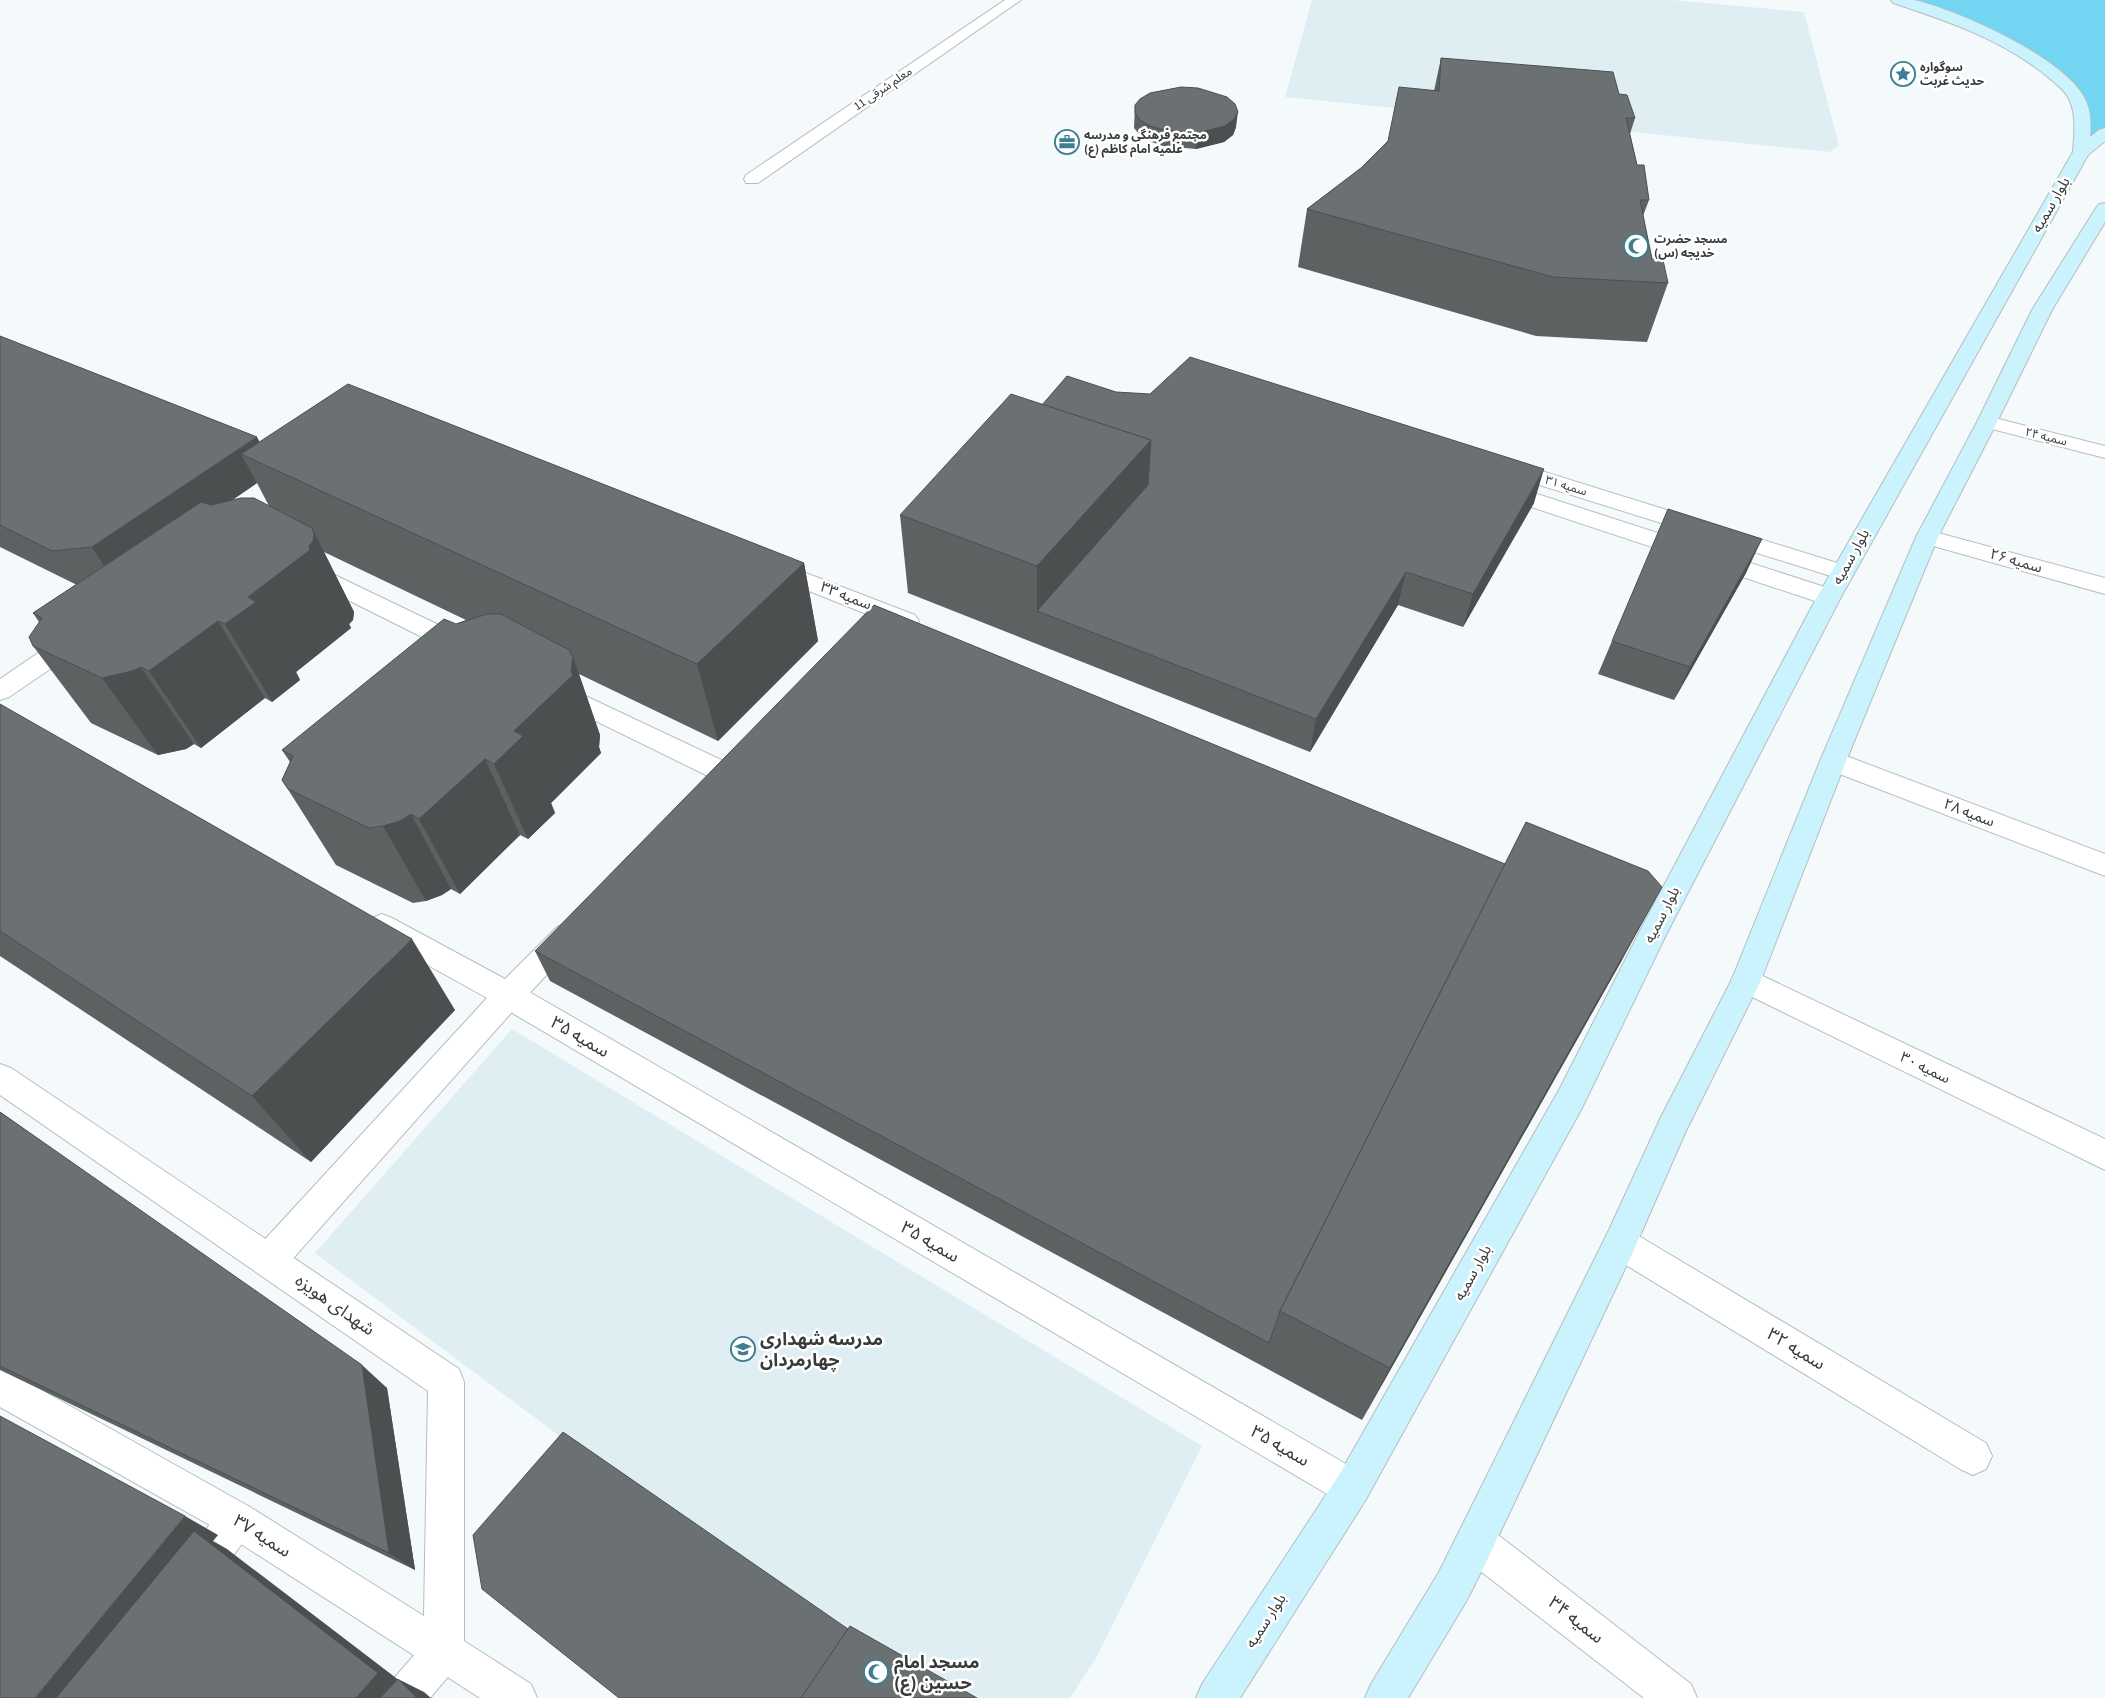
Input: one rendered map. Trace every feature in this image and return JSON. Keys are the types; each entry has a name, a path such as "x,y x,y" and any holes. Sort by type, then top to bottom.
{"main road":[{"path":"1898,0 1980,29 2017,48 2047,68 2074,92 2083,116 2081,152"},
{"name":"بلوار سمیه","path":"1216,1698 1352,1488 1570,1100 1645,927 1842,572 2081,152 2105,133"},
{"path":"1385,1698 1453,1586 1620,1243 1672,1127 1746,980 1833,761 1927,536 1987,422 2042,310 2105,208"}],"street":[{"name":"معلم شرقی 11","path":"752,179 1014,0"},
{"name":"سمیه ۲۴","path":"1987,422 2105,452"},
{"name":"سمیه ۳۱","path":"1490,462 1842,572"},
{"name":"سمیه ۳۱","path":"1478,482 1829,597"},
{"name":"سمیه ۲۶","path":"1927,536 2105,586"},
{"name":"سمیه ۳۳","path":"755,562 931,630"},
{"path":"291,563 482,656"},
{"path":"864,633 886,612"},
{"path":"0,692 89,630"},
{"path":"536,682 725,773"},
{"path":"704,794 746,752"},
{"name":"سمیه ۲۸","path":"1833,761 2105,865"},
{"name":"سمیه ۳۵","path":"360,914 508,995 1352,1488"},
{"path":"269,1260 508,995 585,916"},
{"name":"سمیه ۳۰","path":"1746,980 2105,1155"},
{"name":"شهدای هویزه","path":"0,1078 446,1382 444,1651"},
{"name":"سمیه ۳۲","path":"1620,1243 1973,1456"},
{"name":"سمیه ۳۷","path":"0,1387 237,1520 517,1698"},
{"path":"176,1598 237,1520"},
{"name":"سمیه ۳۴","path":"1475,1542 1677,1698"},
{"path":"403,1698 444,1651"}],"shaded area":[{"path":"1312,0 1672,0 1804,12 1839,146 1830,152 1285,97"},
{"path":"1898,0 2105,0 2105,133 2081,152 2074,92 2017,47"},
{"name":"مدرسه شهداری چهارمردان","path":"512,1029 1202,1446 1096,1658 1070,1698 951,1698 581,1452 315,1253"}],"building":[{"path":"1441,58 1613,72 1619,94 1627,95 1635,118 1626,118 1637,165 1644,165 1649,200 1640,200 1652,259 1663,260 1668,283 1553,277 1307,209 1361,168 1388,141 1399,87 1439,91"},
{"path":"1181,87 1198,88 1227,97 1235,104 1238,112 1234,119 1225,126 1197,133 1164,130 1150,126 1140,120 1135,113 1135,105 1140,99 1150,93"},
{"path":"0,336 257,437 92,547 52,551 0,525"},
{"path":"1190,357 1544,469 1473,594 1406,572 1316,719 1037,611 1148,485 1151,440 1042,405 1067,376 1116,392 1150,394"},
{"path":"348,384 804,563 697,664 241,454"},
{"path":"1011,394 1151,440 1037,566 900,515"},
{"path":"241,498 254,498 312,528 314,534 313,541 309,546 310,550 248,597 256,602 225,624 218,621 149,671 141,667 102,678 33,646 29,637 42,618 33,613 201,502 211,505"},
{"path":"1668,509 1762,539 1690,667 1612,641"},
{"path":"874,605 1505,864 1280,1311 1269,1343 535,951"},
{"path":"487,614 501,614 569,650 573,657 571,671 573,675 514,731 523,736 494,764 485,759 419,819 411,814 400,821 369,828 288,789 282,780 293,756 282,750 444,619 456,624"},
{"path":"0,704 412,939 252,1096 0,931"},
{"path":"1526,822 1648,871 1662,887 1390,1368 1280,1311"},
{"path":"0,1112 362,1365 389,1553 0,1366"},
{"path":"0,1416 185,1516 35,1698 0,1698"},
{"path":"563,1432 848,1629 801,1698 619,1698 482,1589 473,1535"},
{"path":"194,1531 378,1673 356,1698 56,1698"},
{"path":"850,1626 977,1698 801,1698"},
{"path":"398,1679 417,1698 380,1698"}],"place":[{"name":"سوگواره حدیث غربت","path":"1903,74"},
{"name":"مجتمع فرهنگی و مدرسه علمیه امام کاظم (ع)","path":"1067,142"},
{"name":"مسجد حضرت خدیجه (س)","path":"1636,246"},
{"name":"مدرسه شهداری چهارمردان","path":"743,1349"},
{"name":"مسجد امام حسین (ع)","path":"876,1672"}]}
